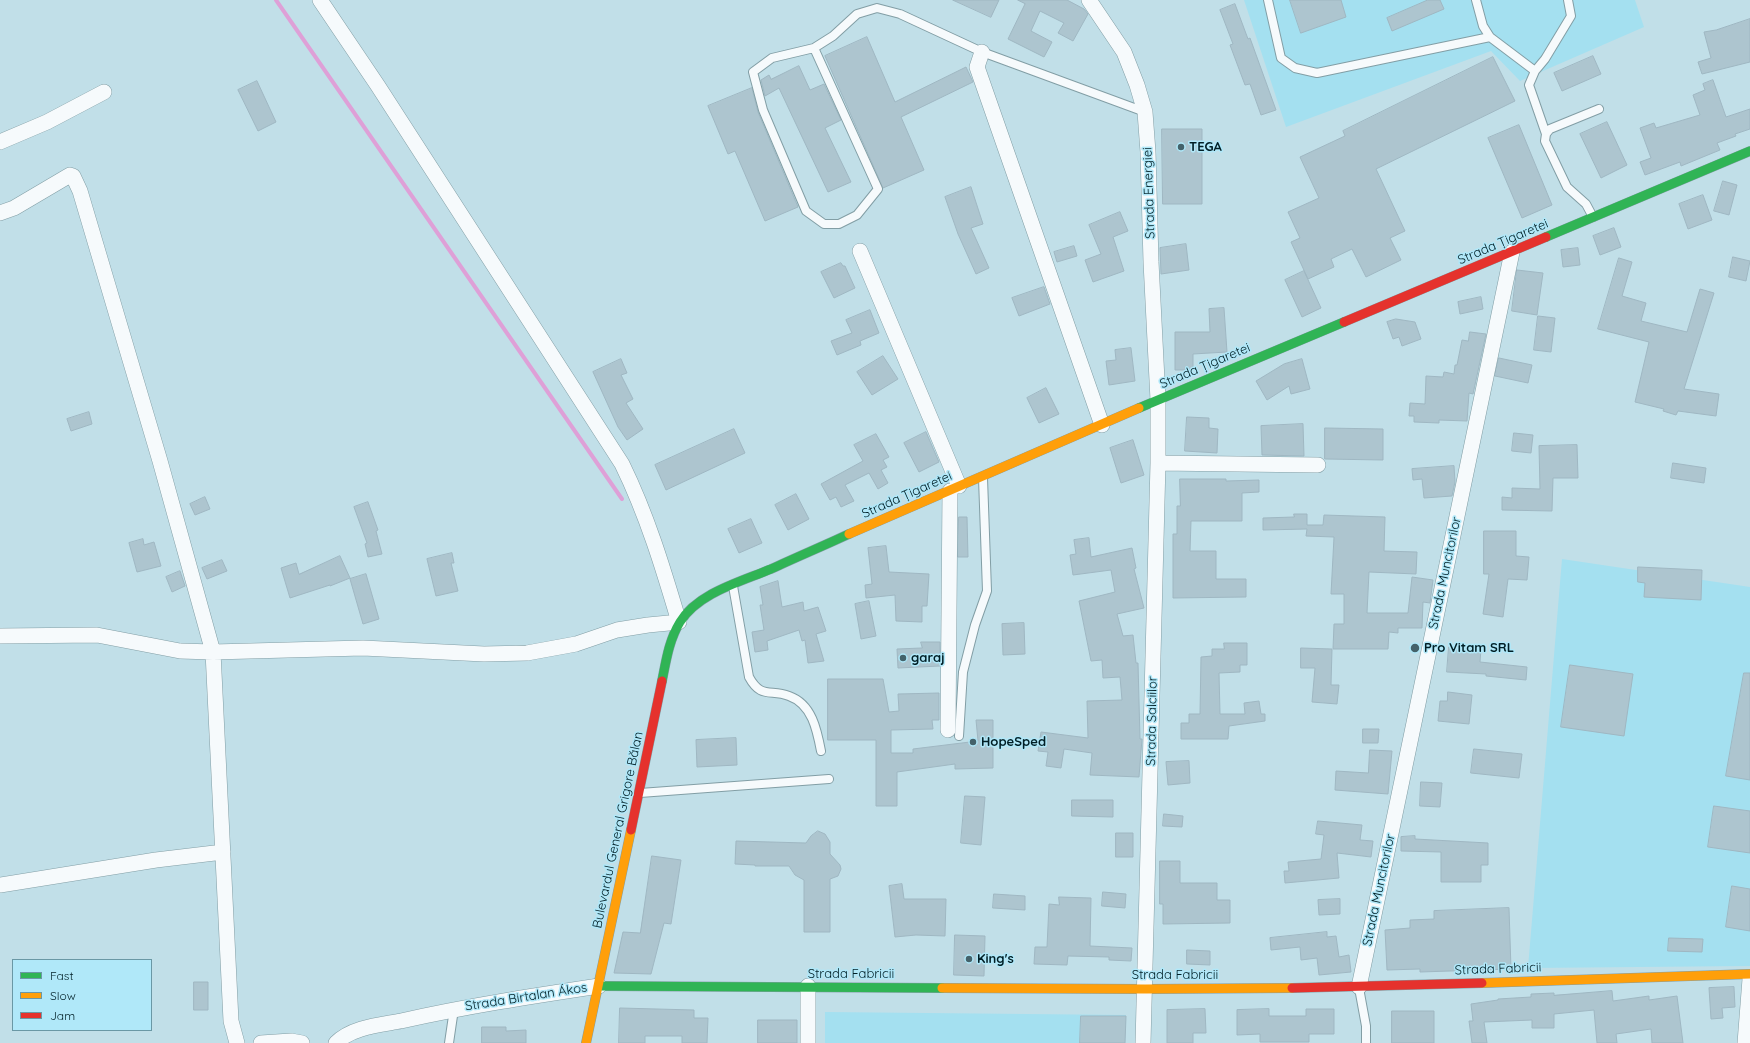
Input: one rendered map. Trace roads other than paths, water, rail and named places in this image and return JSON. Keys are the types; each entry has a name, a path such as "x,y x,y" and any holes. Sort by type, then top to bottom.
{"main road":[{"name":"Strada Țigaretei","path":"679,622 691,609 704,599 733,585 1158,400 1594,218 1750,151"},
{"name":"Bulevardul General Grigore Bălan","path":"586,1043 670,644 679,622"},
{"name":"Strada Fabricii","path":"599,986 1146,988 1358,987 1750,974"}],"street":[{"path":"0,636 97,635 180,651 213,652 363,648 484,654 527,653 576,644 618,630 648,624 679,622 651,530 622,464 378,86 320,0"},
{"name":"Strada Energiei","path":"1089,0 1124,52 1137,85 1145,112 1158,400"},
{"path":"982,52 977,67 1102,425"},
{"path":"0,142 47,122 104,92"},
{"path":"0,213 14,208 70,175 73,176 80,191 153,439 213,652 231,1021 237,1043"},
{"path":"860,251 954,488 954,733"},
{"name":"Strada Muncitorilor","path":"1358,987 1512,252"},
{"name":"Strada Salciilor","path":"1143,1043 1146,988 1158,463 1158,400"},
{"path":"1158,463 1318,465"},
{"path":"0,885 156,860 223,852"},
{"path":"1745,1043 1750,979"},
{"name":"Strada Birtalan Ákos","path":"336,1043 343,1036 362,1029 454,1009 599,986"},
{"path":"808,986 808,1043"},
{"path":"261,1043 291,1041 302,1043"}],"lane":[{"path":"1268,0 1281,58 1294,68 1317,73 1490,37"},
{"path":"1476,0 1483,26 1490,37 1535,71"},
{"path":"1568,0 1571,16 1545,59 1535,71 1529,84 1546,134 1545,141 1567,187 1586,204 1594,218"},
{"path":"814,48 878,188 857,215 839,224 824,224 806,211 763,110 753,72 772,58 814,48 833,36 857,14 877,8 900,14 982,52 1145,112"},
{"path":"1546,134 1550,129 1599,109"},
{"path":"954,733 963,672 975,625 987,591 983,476"},
{"path":"733,585 750,677 755,687 763,692 790,696 801,703 810,714 815,726 821,751"},
{"path":"639,793 829,779"},
{"path":"1358,987 1366,1026 1366,1043"},
{"name":"Strada Birtalan Ákos","path":"449,1043 454,1009"}],"waterway":[{"path":"276,0 622,499"}],"place":[{"name":"TEGA","path":"1181,147"},
{"name":"Pro Vitam SRL","path":"1415,648"},
{"name":"garaj","path":"903,658"},
{"name":"HopeSped","path":"973,742"},
{"name":"King's","path":"969,959"}]}
